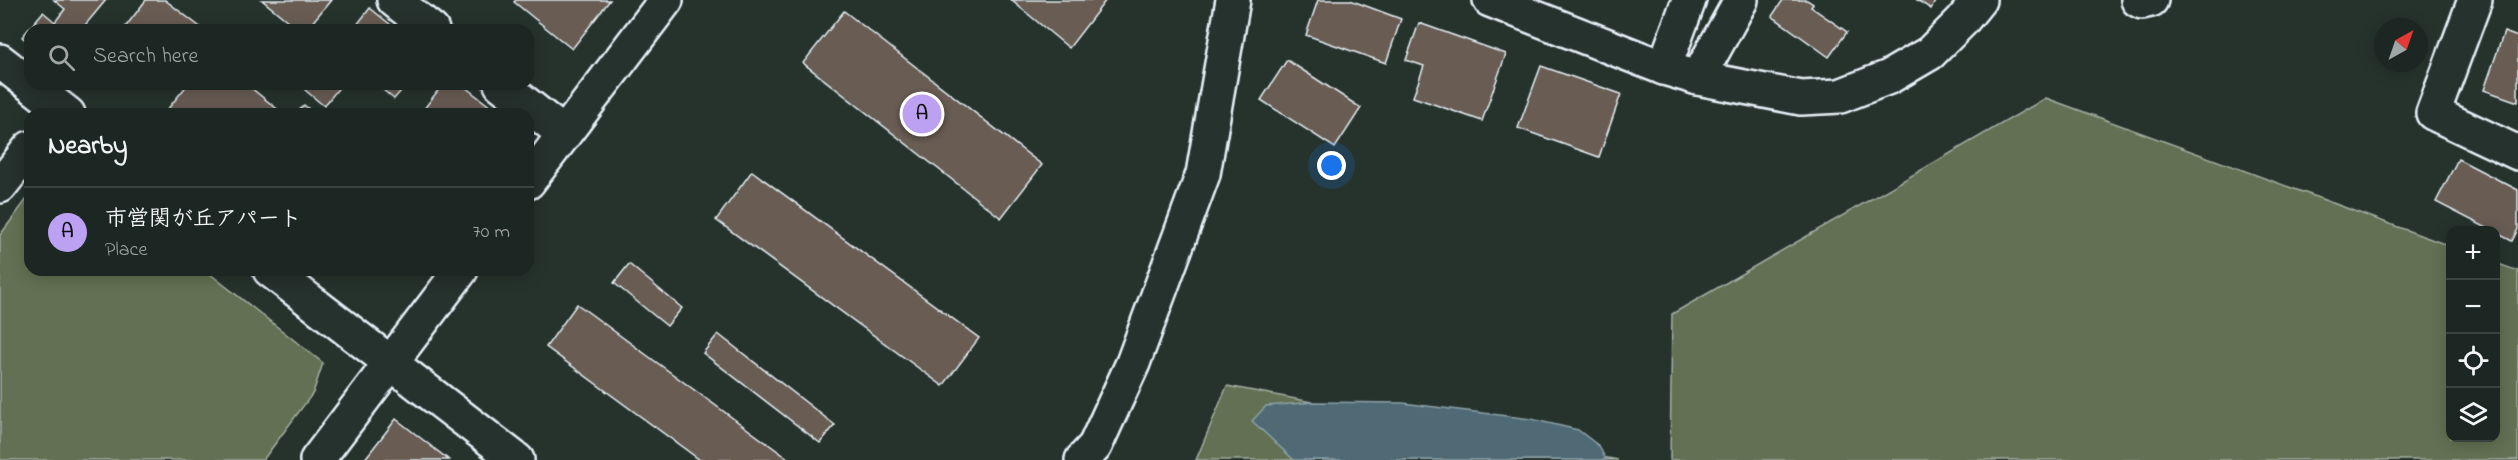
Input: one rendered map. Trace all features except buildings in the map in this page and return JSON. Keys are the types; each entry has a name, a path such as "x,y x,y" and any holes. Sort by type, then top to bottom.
{"street":[{"path":"394,0 424,24"},
{"path":"534,174 666,0"},
{"path":"1082,460 1095,446 1133,363 1203,174 1233,0"},
{"path":"1490,0 1664,68 1698,78 1801,98 1840,96 1889,77 1930,53 1979,0"},
{"path":"1664,68 1689,0"},
{"path":"1698,78 1741,0"},
{"path":"2138,0 2142,2 2151,0"},
{"path":"2475,0 2433,113 2518,153"},
{"path":"0,61 24,81"},
{"path":"35,90 57,108"},
{"path":"509,90 531,108"},
{"path":"534,110 564,134"},
{"path":"0,186 24,155"},
{"path":"278,276 517,460"},
{"path":"317,460 456,276"}],"green space":[{"path":"2046,98 2446,245 2446,442 2500,442 2500,264 2518,271 2518,460 1670,460 1672,314"},
{"path":"24,203 24,276 213,276 323,363 313,393 263,460 0,460 0,235"},
{"path":"1227,386 1618,460 1196,460"}],"water":[{"path":"1314,402 1403,403 1531,419 1578,430 1599,446 1606,460 1294,460 1252,421 1266,406"}],"place":[{"name":"市営関が丘アパート","path":"922,114"}]}
